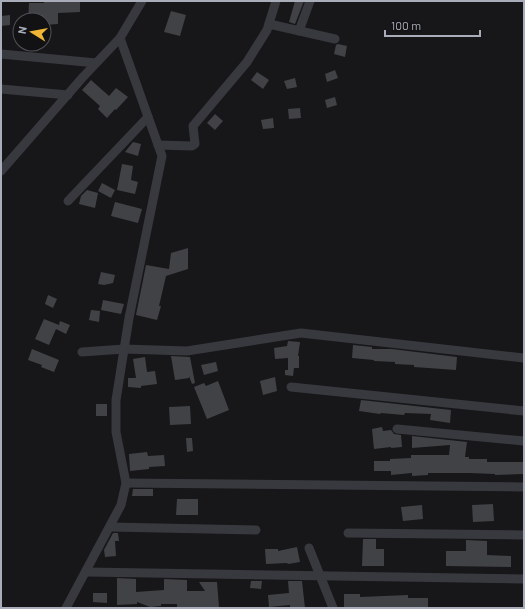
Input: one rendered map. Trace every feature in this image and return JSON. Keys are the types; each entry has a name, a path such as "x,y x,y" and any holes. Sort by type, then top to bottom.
{"street":[{"path":"1,171 68,94 120,38 142,1"},
{"path":"158,145 192,146 195,144 193,126 247,62 267,30 276,1"},
{"path":"299,31 310,1"},
{"path":"269,24 335,40"},
{"path":"66,608 87,572 121,505 126,483 116,432 116,400 129,318 162,156 120,38"},
{"path":"1,54 96,63"},
{"path":"1,88 68,94"},
{"path":"68,201 148,117"},
{"path":"82,352 124,349 187,350 301,333 524,358"},
{"path":"291,388 524,411"},
{"path":"397,429 524,441"},
{"path":"126,483 524,487"},
{"path":"110,526 256,530"},
{"path":"348,533 524,535"},
{"path":"309,548 333,608"},
{"path":"87,572 524,579"}],"building":[{"path":"44,1 80,1 80,12 58,13 58,24 52,24 52,12 28,12 29,3 44,3"},
{"path":"295,1 304,1 295,24 289,22"},
{"path":"171,11 186,15 180,36 164,32"},
{"path":"10,15 10,25 1,26 1,16"},
{"path":"336,45 347,46 345,57 334,54"},
{"path":"335,70 338,78 327,82 325,74"},
{"path":"257,72 269,80 263,89 251,80"},
{"path":"295,78 297,87 287,89 284,81"},
{"path":"91,80 109,96 116,88 128,97 107,118 98,109 100,106 82,90"},
{"path":"335,97 337,105 327,108 325,100"},
{"path":"300,108 301,118 289,119 288,109"},
{"path":"215,114 223,121 215,130 207,123"},
{"path":"273,118 274,128 263,129 261,120"},
{"path":"133,142 141,144 138,156 125,152"},
{"path":"122,164 133,166 131,180 138,182 135,194 117,190"},
{"path":"102,183 115,190 111,198 98,191"},
{"path":"87,190 98,193 95,208 79,204 81,196"},
{"path":"115,202 142,209 138,223 111,216"},
{"path":"188,248 188,269 166,276 157,320 136,315 146,265 169,269 171,253"},
{"path":"101,272 115,275 113,283 104,285 98,284"},
{"path":"48,295 57,299 53,308 45,304"},
{"path":"103,300 124,304 121,314 101,310"},
{"path":"91,310 100,311 99,322 89,320"},
{"path":"44,319 59,325 60,321 70,325 66,334 56,329 49,345 35,339"},
{"path":"288,341 300,342 298,356 299,368 294,368 293,376 285,375 285,370 288,370 288,358 275,359 274,348 287,346"},
{"path":"353,345 372,347 372,349 392,349 457,357 456,370 414,367 414,365 395,364 395,362 352,358"},
{"path":"32,349 59,360 54,372 41,367 42,365 28,360"},
{"path":"171,356 190,357 195,383 192,384 189,376 189,378 175,380"},
{"path":"145,357 147,372 155,371 157,384 141,386 141,388 128,387 128,378 136,378 133,359"},
{"path":"216,362 218,371 204,375 201,365"},
{"path":"275,377 277,391 263,395 260,381"},
{"path":"218,381 229,410 207,419 194,387 204,383 206,386"},
{"path":"361,400 451,410 450,423 430,420 431,414 380,414 359,411"},
{"path":"96,404 107,404 107,416 96,416"},
{"path":"190,406 191,424 170,425 169,407"},
{"path":"382,427 383,431 391,430 394,434 401,435 402,447 374,449 372,429"},
{"path":"412,436 467,442 465,457 469,457 469,459 487,459 487,462 524,462 524,474 495,475 469,473 428,473 428,475 412,476 412,473 391,475 391,471 374,471 374,461 390,461 390,459 411,458 411,455 449,455 450,445 412,448"},
{"path":"186,438 192,438 193,451 187,452"},
{"path":"147,452 148,456 164,455 165,466 149,467 149,469 130,471 129,454"},
{"path":"133,489 153,489 153,496 132,496"},
{"path":"177,499 198,499 198,515 176,515"},
{"path":"493,504 494,521 473,522 472,505"},
{"path":"422,505 423,519 403,521 401,507"},
{"path":"113,533 118,533 119,541 115,541 116,556 105,557 104,550"},
{"path":"363,539 376,539 376,549 384,549 384,566 362,566"},
{"path":"466,540 487,541 487,555 511,556 511,567 446,566 446,551 466,551"},
{"path":"297,547 300,562 288,564 266,564 265,549 278,549 278,551"},
{"path":"117,578 136,579 136,592 164,590 164,579 187,580 187,591 205,591 199,582 217,582 219,607 177,608 177,604 161,604 161,606 150,607 137,602 137,604 117,605"},
{"path":"251,581 262,581 261,589 250,588"},
{"path":"288,581 302,581 305,608 290,608 290,605 269,607 268,595 289,593"},
{"path":"93,593 107,593 107,603 93,602"},
{"path":"344,594 360,594 360,597 408,595 408,598 428,598 428,608 344,608"}]}
